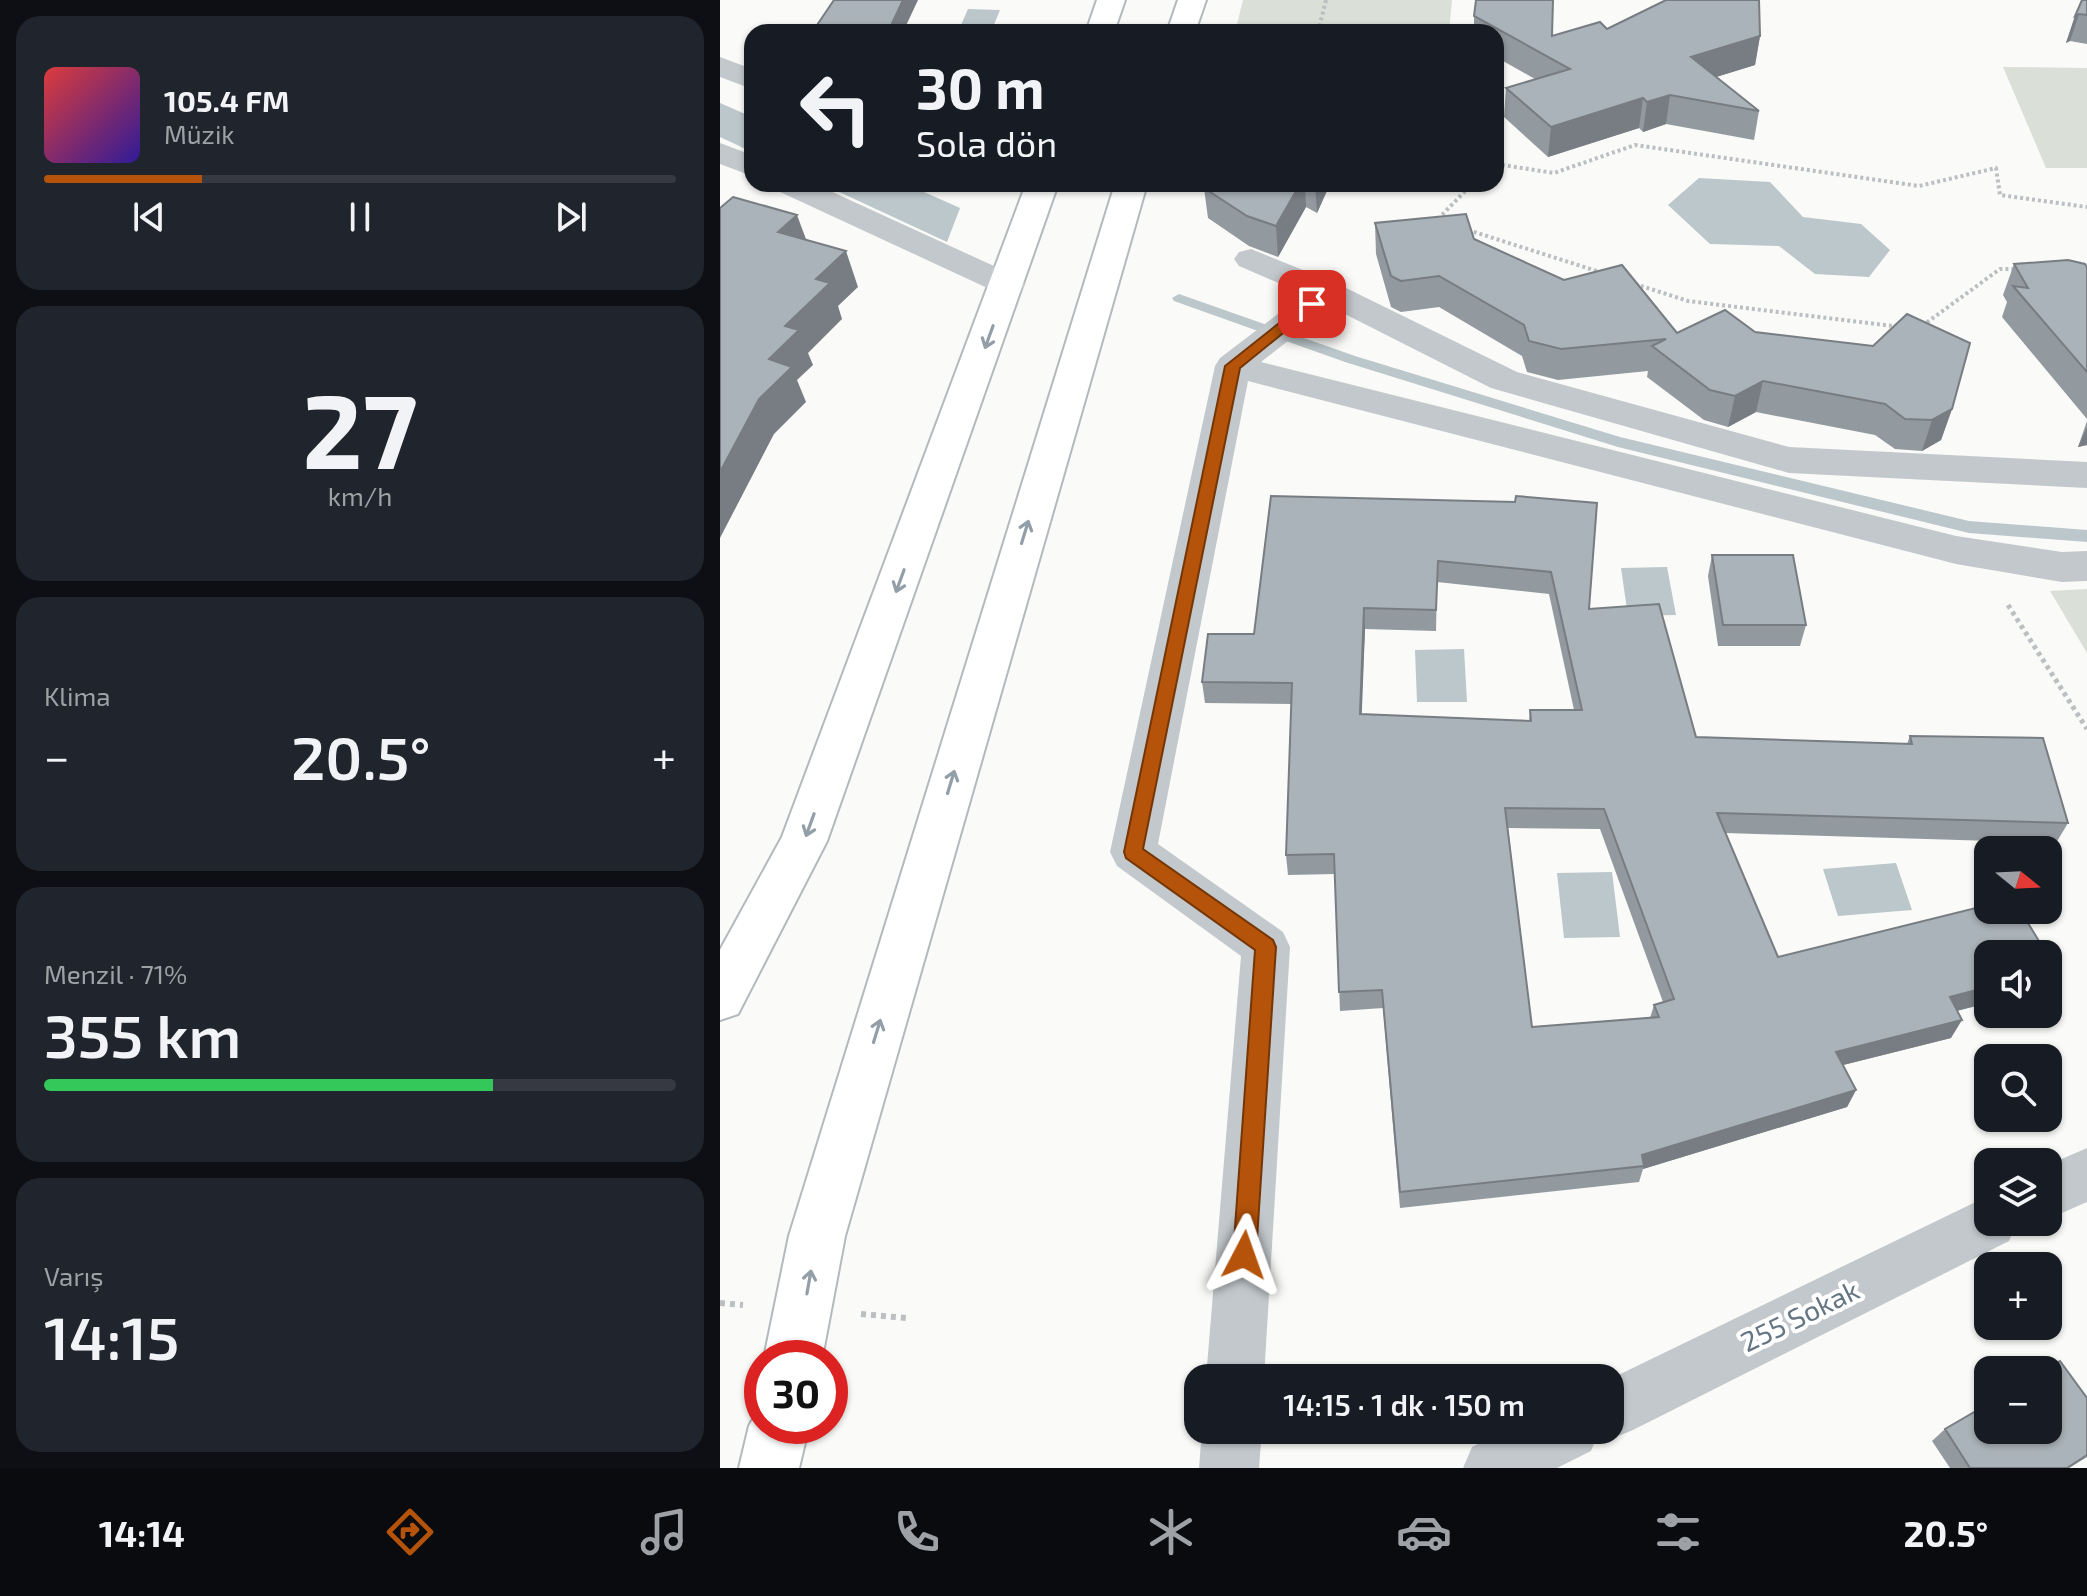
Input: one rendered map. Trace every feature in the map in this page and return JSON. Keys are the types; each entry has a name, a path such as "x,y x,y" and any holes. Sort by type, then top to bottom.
{"highway":[{"path":"1103,24 1111,0"},
{"path":"1184,24 1192,0"},
{"path":"720,998 804,841 1039,192"},
{"path":"797,1340 817,1236 1129,192"},
{"path":"769,1468 775,1444"}],"street":[{"path":"720,66 744,76"},
{"path":"720,152 744,163"},
{"path":"806,192 1008,285"},
{"path":"1251,259 1328,292 1504,380 1789,460 2087,475"},
{"path":"1236,1364 1266,947 1133,852 1243,358 1328,292"},
{"path":"1243,358 1975,553 2062,567 2087,566"},
{"path":"2062,1186 2087,1174"},
{"name":"255 Sokak","path":"1624,1403 1974,1230"},
{"path":"1229,1468 1231,1444"},
{"path":"1493,1468 1542,1444"}],"path":[{"path":"1320,24 1326,0"},
{"path":"1504,165 1554,173 1635,145 1919,186 1996,168 2000,195 2087,207"},
{"path":"1452,225 1437,220 1464,192"},
{"path":"1467,230 1614,277"},
{"path":"1917,329 2000,269 2027,269"},
{"path":"1629,282 1688,301 1902,327"},
{"path":"1975,553 2087,729"}],"shaded area":[{"path":"1243,0 1452,0 1450,24 1237,24"},
{"path":"968,9 1000,10 994,24 961,24"},
{"path":"2003,67 2087,68 2087,168 2046,168"},
{"path":"720,103 744,114 744,148 720,137"},
{"path":"1699,178 1770,182 1803,217 1861,224 1890,250 1869,277 1815,274 1779,246 1710,244 1668,205"},
{"path":"839,192 924,192 960,208 947,242"},
{"path":"1667,567 1676,615 1628,616 1621,568"},
{"path":"2087,589 2087,653 2050,591"},
{"path":"1464,649 1467,702 1417,702 1415,650"},
{"path":"1896,863 1912,910 1838,916 1823,869"},
{"path":"1612,872 1620,937 1564,938 1557,873"}],"building":[{"path":"834,0 903,0 892,24 818,24"},
{"path":"1476,0 1553,0 1552,36 1600,22 1607,29 1666,0 1759,0 1760,36 1691,57 1759,111 1670,95 1647,102 1643,98 1551,127 1506,88 1570,69 1504,33 1504,24 1488,24 1474,16"},
{"path":"2082,0 2087,0 2087,15 2075,16"},
{"path":"1210,192 1295,192 1276,226 1247,216"},
{"path":"733,197 797,215 778,232 846,251 816,279 830,283 785,326 799,330 769,359 792,367 759,399 720,472 720,208"},
{"path":"1466,214 1474,239 1564,280 1622,265 1677,333 1725,310 1755,332 1873,346 1907,314 1970,343 1952,409 1932,420 1905,419 1885,404 1763,381 1735,396 1710,390 1652,346 1666,339 1561,349 1529,341 1524,325 1439,276 1401,281 1391,276 1375,223"},
{"path":"2068,260 2087,267 2087,372 2013,286 2028,288 2014,264"},
{"path":"1271,496 1515,502 1516,496 1597,503 1589,609 1659,604 1696,737 1912,744 1910,736 2043,738 2068,823 1717,813 1778,957 1974,908 1974,924 2029,924 2038,940 1974,940 1974,991 1950,997 1962,1020 1836,1052 1856,1090 1642,1155 1644,1166 1400,1192 1382,990 1339,992 1334,854 1286,855 1292,683 1202,682 1208,634 1254,634","holes":["1438,561 1551,572 1582,710 1530,710 1531,721 1360,714 1364,608 1436,610","1505,808 1604,809 1674,999 1654,1005 1659,1017 1532,1027"]},
{"path":"1712,555 1793,555 1806,625 1723,625"},
{"path":"2062,1364 2087,1398 2087,1455 2067,1468 1970,1468 1945,1429 1974,1412 1974,1444 2062,1444"}],"waterway":[{"path":"1179,298 1350,359 1618,442 1969,527 2087,536"}],"route":[{"path":"1244,1255 1266,947 1133,852 1233,366 1312,304"}]}
